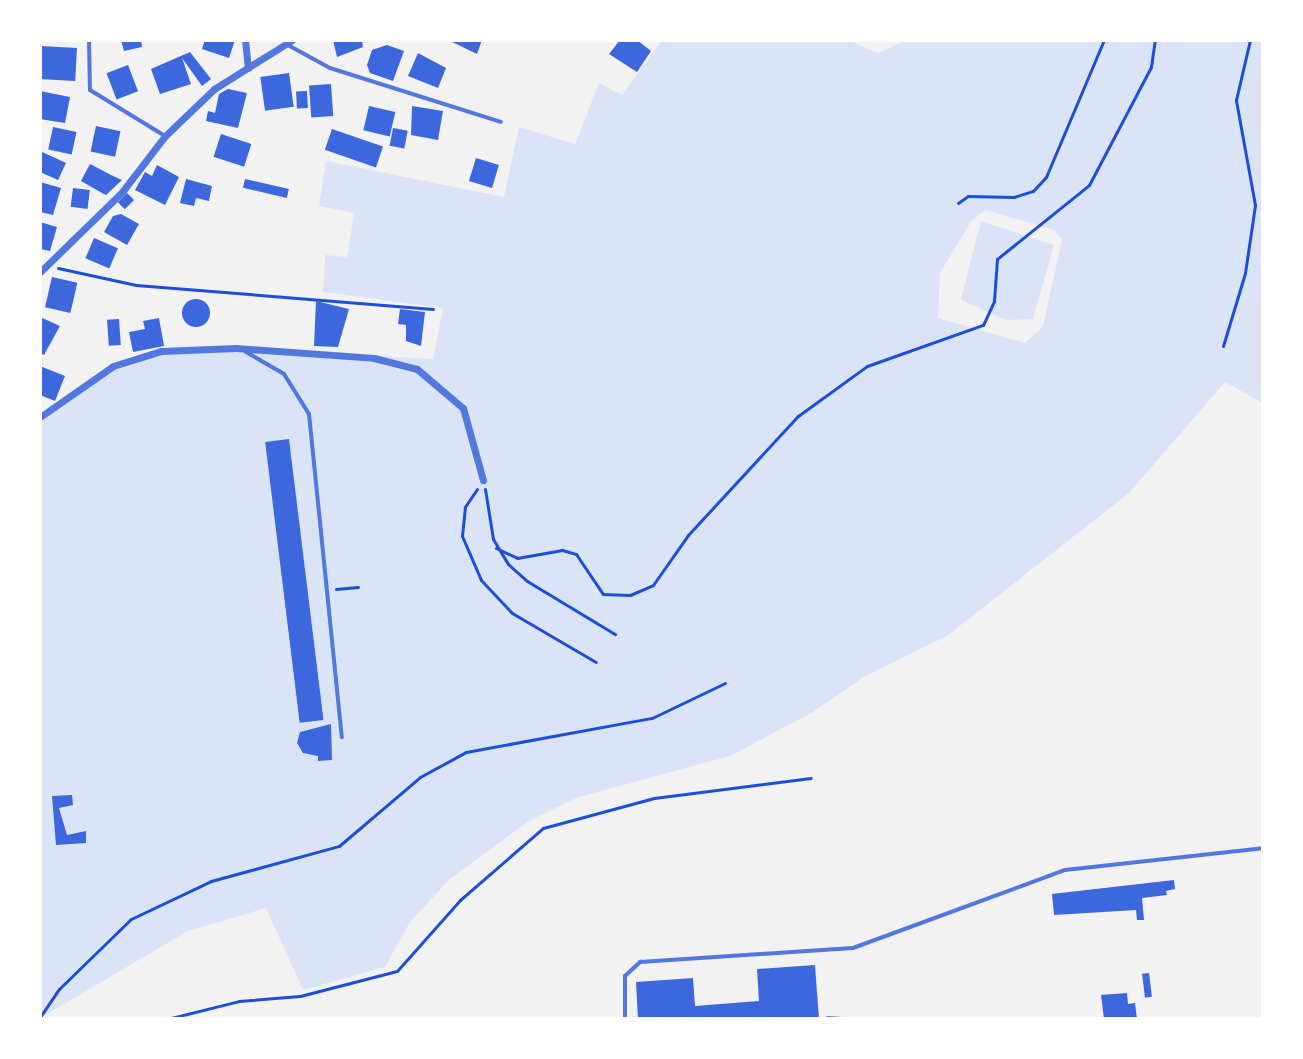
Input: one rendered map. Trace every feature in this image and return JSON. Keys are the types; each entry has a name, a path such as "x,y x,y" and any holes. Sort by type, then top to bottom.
{"street":[{"path":"245,40 248,68"},
{"path":"40,272 122,192 165,136 214,89 289,42"},
{"path":"40,417 103,372 145,354 236,348 374,358 417,369 463,408 483,480"}],"lane":[{"path":"89,40 90,90 165,136"},
{"path":"289,42 330,68 501,122"},
{"path":"236,348 284,374 309,414 342,737"},
{"path":"625,1019 625,976 640,962 853,948 1065,870 1263,848"},
{"path":"828,1018 842,1019"}],"path":[{"path":"958,203 968,196 1014,197 1033,191 1046,177 1104,40"},
{"path":"496,548 517,558 562,550 576,554 603,594 630,595 653,585 688,535 798,416 867,366 983,325 994,301 997,259 1089,185 1151,67 1155,40"},
{"path":"1223,346 1245,273 1255,205 1236,100 1250,40"},
{"path":"48,263 94,279 136,285 433,309"},
{"path":"483,480 496,548 527,581 615,634"},
{"path":"483,480 465,507 462,536 469,562 512,613 596,662"},
{"path":"334,580 335,589 358,587"},
{"path":"40,1017 59,989 131,919 211,881 339,846 420,777 466,752 652,718 725,683"},
{"path":"167,1019 239,1001 300,996 397,971 460,900 543,828 654,798 811,778"}],"shaded area":[{"path":"662,40 848,40 878,53 906,40 1263,40 1263,403 1225,382 1129,493 947,636 865,676 813,712 730,756 576,798 529,821 450,879 410,922 385,967 303,990 266,908 188,931 40,1018 40,417 113,366 145,354 236,348 433,359 443,308 323,292 325,255 347,257 354,213 319,206 326,161 504,197 519,127 575,144 599,83 622,95","holes":["986,210 1054,230 1062,239 1043,326 1025,343 938,318 940,273 972,220"]},
{"path":"981,221 1054,245 1033,319 1006,320 961,300"}],"building":[{"path":"121,40 141,40 142,47 124,51"},
{"path":"205,40 235,40 229,58 202,49"},
{"path":"333,40 362,40 363,47 337,57"},
{"path":"448,40 482,40 477,54"},
{"path":"620,40 637,40 651,51 637,72 609,54"},
{"path":"387,45 404,51 393,81 370,73 367,65 372,50"},
{"path":"40,46 77,48 75,81 40,79"},
{"path":"190,52 211,79 202,86 182,58 191,84 160,94 151,69"},
{"path":"418,53 446,68 438,88 408,76"},
{"path":"128,65 138,91 117,99 107,73"},
{"path":"289,73 294,107 265,111 260,77"},
{"path":"331,84 333,116 311,117 309,86"},
{"path":"228,89 247,93 238,128 206,121 208,111 215,113 219,94"},
{"path":"40,91 70,97 65,123 40,119"},
{"path":"307,91 308,108 297,109 296,92"},
{"path":"369,106 395,112 390,136 363,130"},
{"path":"412,106 443,111 438,140 411,135"},
{"path":"96,126 120,131 115,157 91,151"},
{"path":"53,127 76,132 72,154 48,149"},
{"path":"393,128 408,131 404,149 390,146"},
{"path":"332,129 383,147 376,167 325,150"},
{"path":"221,134 251,144 244,167 214,157"},
{"path":"40,151 66,163 58,180 40,172"},
{"path":"476,158 499,165 492,188 469,181"},
{"path":"90,164 122,180 106,195 102,193 81,181"},
{"path":"157,165 179,177 165,205 135,190 145,172 152,176"},
{"path":"186,179 212,186 209,201 196,198 194,206 180,203"},
{"path":"245,179 289,189 287,198 243,188"},
{"path":"40,182 61,188 53,215 40,212"},
{"path":"73,188 90,190 88,209 71,207"},
{"path":"127,193 134,200 125,209 118,202"},
{"path":"121,214 139,224 127,245 104,232 113,216"},
{"path":"40,222 57,227 50,251 40,249"},
{"path":"94,238 118,248 109,268 85,258"},
{"path":"52,277 77,283 70,313 45,307"},
{"path":"196,299 206,303 210,313 206,323 196,327 186,323 182,313 186,303"},
{"path":"316,301 349,309 338,347 314,346"},
{"path":"400,309 425,312 421,346 406,341 406,325 398,324"},
{"path":"40,317 60,326 44,355 40,353"},
{"path":"159,318 164,346 133,352 129,332 145,329 143,321"},
{"path":"119,319 121,345 109,346 107,320"},
{"path":"40,366 65,376 55,401 40,395"},
{"path":"289,439 323,720 300,723 265,442"},
{"path":"331,724 332,760 318,761 318,756 303,753 297,743 300,732"},
{"path":"72,795 73,805 59,808 67,835 86,831 86,843 56,845 52,796"},
{"path":"1174,880 1175,889 1166,891 1167,895 1142,898 1144,920 1137,920 1136,910 1054,915 1052,894"},
{"path":"815,965 819,1019 638,1019 636,982 693,978 695,1006 759,1001 757,969"},
{"path":"1149,973 1152,997 1145,998 1142,974"},
{"path":"1127,993 1128,1004 1135,1003 1137,1019 1104,1019 1101,995"}]}
